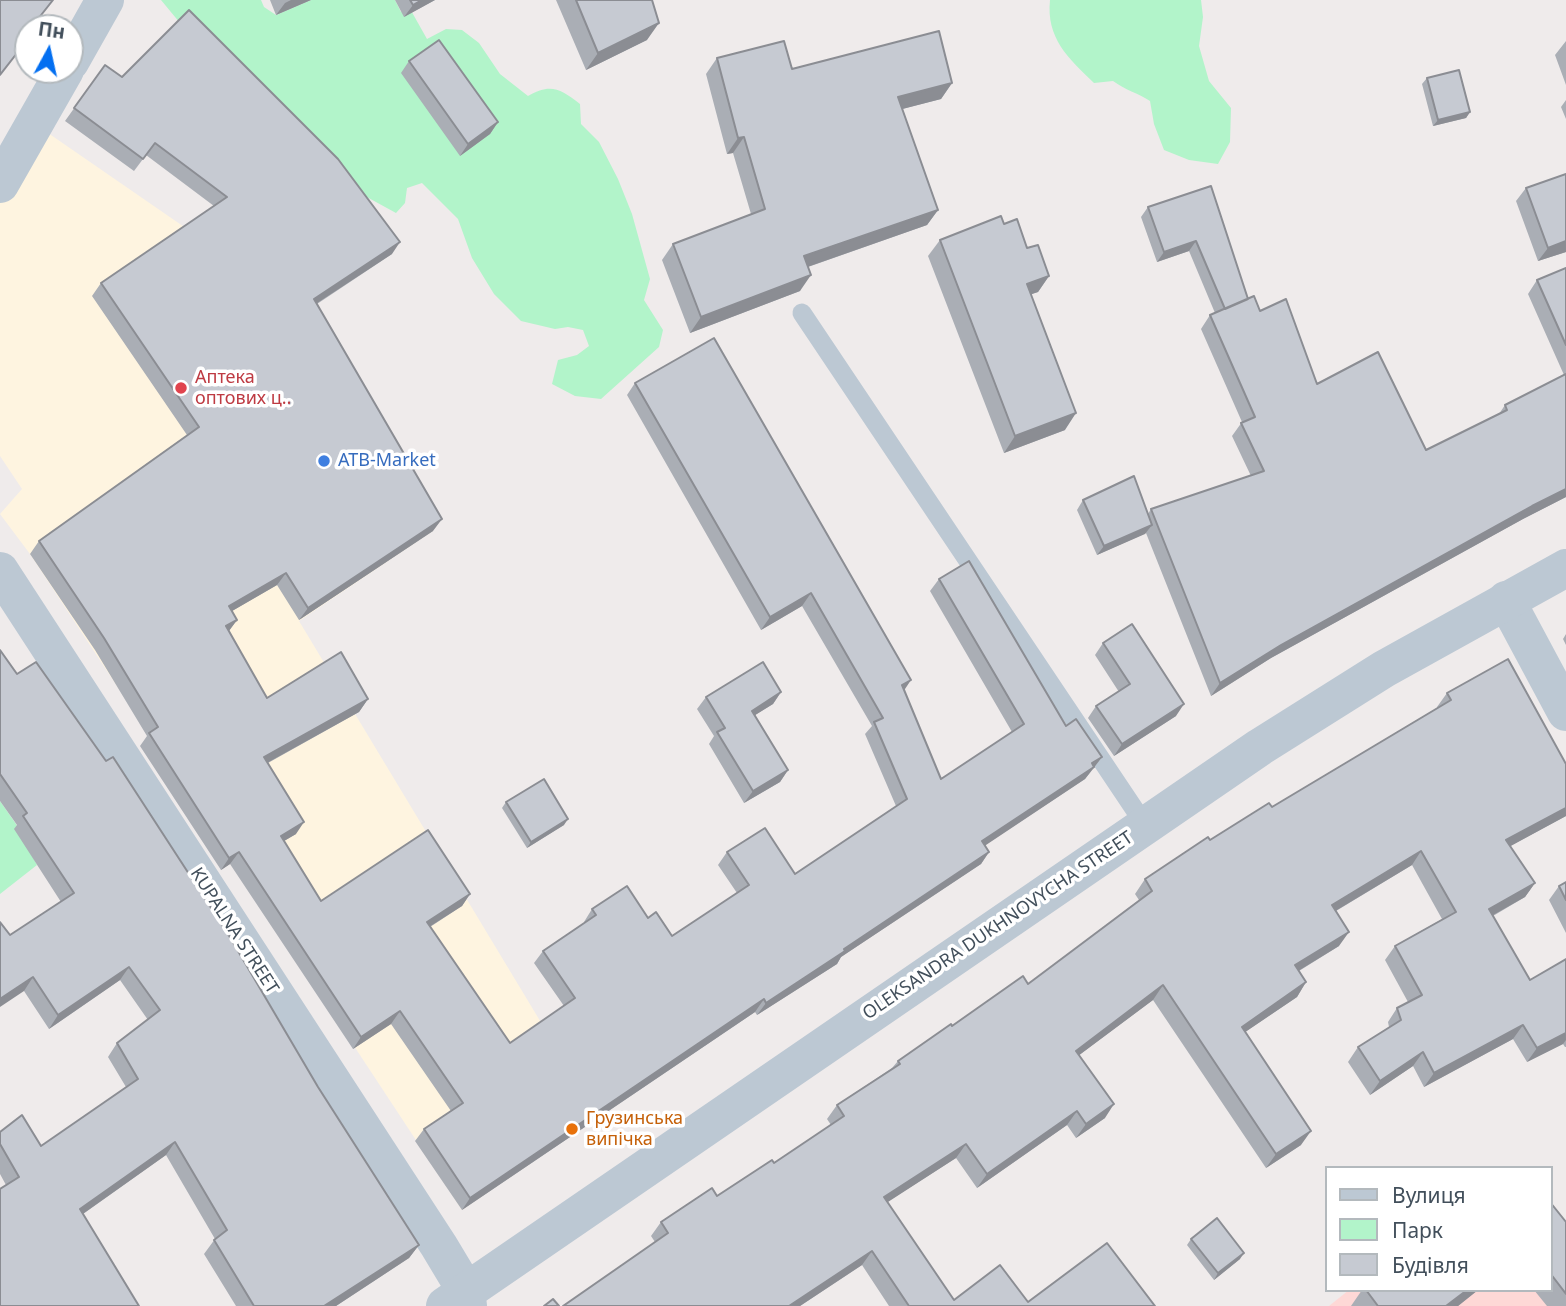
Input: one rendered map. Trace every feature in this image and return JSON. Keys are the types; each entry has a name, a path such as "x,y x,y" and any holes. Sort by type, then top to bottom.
{"street":[{"path":"84,37 105,0"},
{"path":"0,184 57,84"},
{"name":"OLEKSANDRA DUKHNOVYCHA STREET","path":"460,1301 1259,747 1384,670 1566,568"},
{"name":"KUPALNA STREET","path":"0,571 424,1223 460,1301"},
{"path":"1506,600 1566,712"}],"lane":[{"path":"802,313 1145,825"}],"shaded area":[{"path":"35,124 306,311 433,531 299,621 598,1117 462,1210 30,554 0,514 22,489 0,456 0,184"},
{"path":"1346,1292 1552,1292 1566,1306 1329,1306"}],"green space":[{"path":"161,0 261,0 264,7 276,15 311,0 395,0 401,12 409,7 427,39 446,29 462,30 479,43 500,74 528,96 549,89 561,91 573,99 580,104 581,124 599,142 632,214 650,279 644,300 663,330 659,347 601,399 575,396 552,384 558,360 577,355 589,346 583,330 568,327 555,329 521,321 494,294 472,258 458,219 422,183 407,188 405,203 396,213 365,196 180,23"},
{"path":"1050,0 1201,0 1203,17 1199,46 1209,81 1231,108 1230,142 1218,164 1189,160 1164,150 1154,124 1150,101 1113,81 1094,83 1084,74 1055,36"},
{"path":"0,801 16,824 37,865 0,894"}],"building":[{"path":"0,0 53,0 42,14 14,14 14,57 0,75"},
{"path":"576,0 652,0 659,23 598,53"},
{"path":"189,10 338,159 400,242 314,299 442,519 308,608 286,573 229,606 237,620 226,626 267,698 341,652 368,699 264,757 304,822 281,836 321,901 428,830 470,894 427,922 510,1043 575,998 543,951 596,915 592,909 627,886 648,918 656,912 672,936 749,885 727,852 765,828 795,874 907,799 874,722 883,718 811,593 770,617 635,383 714,338 911,680 902,685 941,779 1024,724 939,579 969,561 1066,726 1076,719 1102,757 1092,763 1094,767 982,841 989,852 766,1003 764,999 470,1198 424,1129 463,1103 400,1011 361,1037 239,852 229,858 149,733 158,727 104,638 39,541 199,427 101,283 227,197 155,143 143,159 74,108 105,65 122,77"},
{"path":"939,31 952,83 898,97 938,210 804,256 811,275 701,317 673,244 765,209 744,137 738,138 717,58 784,41 792,69"},
{"path":"439,40 498,122 468,144 409,61"},
{"path":"1459,70 1470,112 1438,120 1427,78"},
{"path":"1566,174 1566,241 1548,248 1526,188"},
{"path":"1211,186 1248,299 1225,309 1196,241 1164,252 1148,207"},
{"path":"1001,216 1004,224 1017,219 1027,248 1038,245 1049,276 1027,284 1076,413 1015,436 940,240"},
{"path":"1566,268 1566,345 1537,280"},
{"path":"1254,296 1260,311 1286,299 1317,384 1378,352 1426,450 1507,410 1505,405 1566,374 1566,489 1281,645 1220,683 1151,509 1264,471 1241,423 1255,417 1210,315"},
{"path":"1134,476 1152,525 1104,546 1083,500"},
{"path":"1132,624 1184,704 1122,744 1096,706 1130,684 1103,643"},
{"path":"0,650 17,674 36,662 106,761 113,757 228,934 318,1087 419,1245 324,1306 254,1306 214,1240 227,1230 175,1142 80,1209 139,1306 0,1306 0,1189 19,1177 0,1144 0,1132 22,1115 41,1146 138,1079 117,1043 160,1010 129,967 58,1015 33,977 0,999 0,922 10,935 74,893 23,816 27,813 0,774"},
{"path":"1508,659 1566,764 1566,808 1506,840 1535,883 1489,909 1530,980 1566,959 1566,1033 1537,1048 1523,1025 1434,1073 1423,1052 1380,1081 1358,1047 1401,1020 1397,1008 1422,995 1395,946 1456,912 1421,851 1332,905 1349,932 1295,965 1306,982 1242,1027 1311,1131 1276,1154 1163,985 1076,1051 1114,1104 1086,1124 1077,1111 987,1174 966,1144 884,1197 954,1300 1000,1265 1028,1302 1107,1243 1155,1306 909,1306 872,1251 789,1306 563,1306 668,1233 661,1222 712,1188 717,1196 772,1160 774,1163 844,1116 837,1105 900,1064 898,1061 1023,976 1028,984 1152,891 1145,879 1208,837 1210,840 1269,803 1272,807 1451,700 1447,693"},
{"path":"763,662 781,692 752,711 788,770 753,791 717,732 725,728 706,697"},
{"path":"544,779 568,819 531,842 506,802"},
{"path":"1566,882 1566,900 1559,886"},
{"path":"1552,1204 1566,1222 1566,1294 1552,1276"},
{"path":"1217,1218 1244,1253 1218,1273 1191,1239"},
{"path":"1368,1292 1464,1292 1446,1306 1378,1306"},
{"path":"553,1299 559,1306 544,1306"}],"place":[{"name":"Аптека оптових ц‥","path":"181,388"},
{"name":"ATB-Market","path":"324,461"},
{"name":"Грузинська випічка","path":"572,1129"}]}
